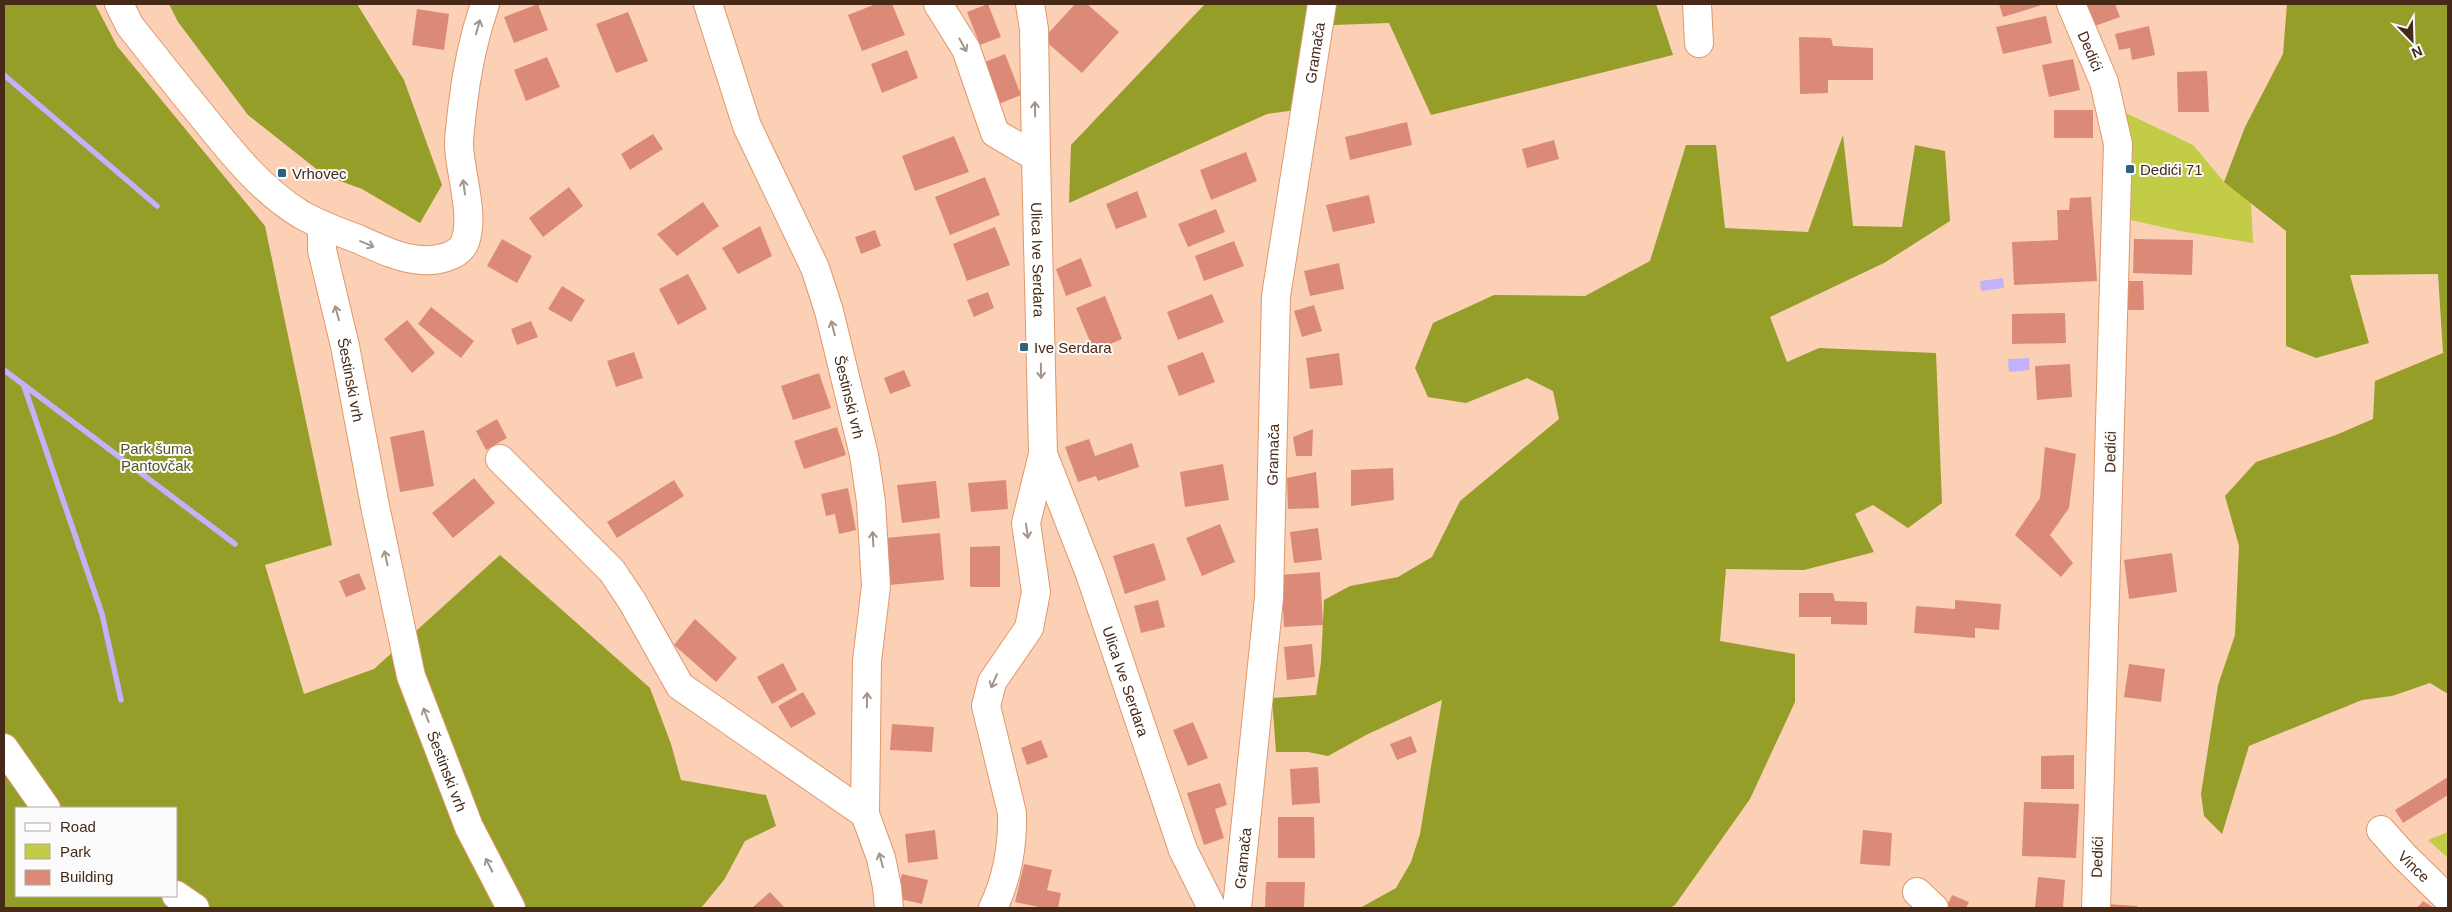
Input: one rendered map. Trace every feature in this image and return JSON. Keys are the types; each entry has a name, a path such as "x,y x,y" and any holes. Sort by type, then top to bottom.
{"street":[{"path":"119,4 130,26 229,149 285,203 322,224 385,251 412,260 430,261 446,258 457,252 464,244 468,216 459,142 465,87 476,32 485,4"},
{"name":"Šestinski vrh","path":"708,4 747,126 814,268 829,311 864,455 871,502 876,586 867,661 865,814 881,858 887,886 888,908"},
{"path":"938,4 966,49 995,133 1036,157"},
{"name":"Ulica Ive Serdara","path":"993,908 1006,870 1012,822 1003,774 986,706 992,682 1029,628 1033,614 1036,592 1026,523 1043,454 1034,29 1030,4"},
{"name":"Gramača","path":"1237,908 1269,598 1276,296 1322,4"},
{"path":"1697,4 1699,43"},
{"name":"Dedići","path":"2071,4 2104,82 2118,144 2096,908"},
{"name":"Šestinski vrh","path":"322,224 322,250 345,346 375,506 411,676 469,827 511,908"},
{"name":"Ulica Ive Serdara","path":"1043,454 1090,574 1183,850 1212,908"},
{"path":"500,459 612,571 632,601 680,686 865,814"},
{"path":"4,748 45,807"},
{"name":"Vince","path":"2381,830 2404,856 2448,899"},
{"path":"178,897 195,908"}],"green space":[{"name":"Park šuma Pantovčak","path":"4,4 95,4 117,46 265,226 332,545 265,565 304,694 374,669 500,555 650,688 671,744 681,780 766,795 776,826 745,841 724,880 701,908 4,908"},
{"path":"169,4 357,4 404,80 442,185 420,223 362,189 324,175 248,115 178,22"},
{"path":"1205,4 1311,4 1296,110 1267,114 1069,203 1071,145"},
{"path":"1334,4 1656,4 1673,55 1431,115 1389,23 1334,25"},
{"path":"2287,4 2448,4 2448,694 2430,683 2392,696 2362,700 2249,746 2222,834 2204,816 2201,794 2218,685 2235,635 2239,546 2225,496 2256,462 2336,435 2373,419 2375,381 2443,353 2438,274 2350,275 2369,343 2316,358 2286,346 2286,231 2224,182 2245,127 2283,54"},
{"path":"2126,113 2193,145 2224,182 2251,202 2253,243 2180,231 2126,219 2130,146"},
{"path":"1843,135 1853,226 1902,227 1915,145 1945,151 1950,221 1884,263 1770,317 1787,362 1819,348 1936,353 1942,503 1908,528 1873,505 1855,514 1874,552 1804,570 1726,569 1720,641 1795,654 1795,702 1750,799 1675,905 1670,908 1360,908 1396,888 1411,862 1420,834 1442,700 1368,734 1328,756 1308,752 1276,752 1272,698 1316,695 1321,662 1324,600 1350,586 1398,577 1432,557 1460,501 1559,419 1553,391 1527,378 1466,403 1428,397 1415,368 1433,323 1494,295 1585,296 1650,261 1686,145 1716,145 1725,228 1808,232"},
{"path":"2448,832 2448,858 2428,840"}],"shaded area":[{"path":"2003,278 2004,288 1981,291 1980,281"},
{"path":"2029,358 2030,370 2009,372 2008,359"}],"building":[{"path":"538,4 548,30 514,43 504,17"},
{"path":"876,4 892,4 905,35 862,51 848,15"},
{"path":"988,4 1001,37 980,45 967,12"},
{"path":"1075,4 1087,4 1119,32 1082,73 1043,39"},
{"path":"1999,4 2045,4 2003,17"},
{"path":"2084,4 2115,4 2120,17 2092,27"},
{"path":"417,9 449,14 444,50 412,45"},
{"path":"628,12 648,61 616,73 596,24"},
{"path":"2046,16 2052,43 2003,54 1996,27"},
{"path":"2149,26 2155,55 2132,60 2130,48 2119,50 2115,34"},
{"path":"1799,37 1831,38 1833,46 1873,48 1873,80 1828,80 1828,93 1800,94"},
{"path":"907,50 918,78 882,93 871,64"},
{"path":"1005,54 1021,95 996,105 980,64"},
{"path":"547,57 560,87 526,101 514,70"},
{"path":"2073,59 2080,90 2049,97 2042,65"},
{"path":"2207,71 2209,112 2178,112 2177,72"},
{"path":"2054,110 2093,110 2093,138 2054,138"},
{"path":"1407,122 1412,145 1350,160 1345,137"},
{"path":"653,134 663,149 630,170 621,154"},
{"path":"954,136 969,172 915,191 902,156"},
{"path":"1554,140 1559,159 1527,168 1522,149"},
{"path":"1246,152 1257,181 1211,200 1200,170"},
{"path":"985,177 1000,215 950,235 935,197"},
{"path":"569,187 583,206 543,237 529,218"},
{"path":"1137,191 1147,217 1116,229 1106,204"},
{"path":"1369,195 1375,223 1333,232 1326,205"},
{"path":"2091,197 2097,281 2014,285 2012,242 2058,240 2057,210 2069,210 2070,198"},
{"path":"703,202 719,226 677,256 657,234"},
{"path":"1216,209 1225,232 1188,247 1178,224"},
{"path":"760,226 772,256 738,274 722,248"},
{"path":"995,227 1010,265 967,281 953,244"},
{"path":"875,230 881,246 861,254 855,237"},
{"path":"502,239 532,256 517,283 487,266"},
{"path":"2134,239 2193,240 2192,275 2133,273"},
{"path":"1234,241 1244,266 1204,281 1195,256"},
{"path":"1081,258 1092,286 1066,296 1056,269"},
{"path":"1339,263 1344,289 1310,296 1304,271"},
{"path":"688,274 707,309 678,325 659,289"},
{"path":"2123,281 2143,281 2144,310 2124,310"},
{"path":"562,286 585,300 571,322 548,309"},
{"path":"988,292 994,308 974,317 967,300"},
{"path":"1212,294 1224,322 1178,340 1167,312"},
{"path":"1105,296 1122,339 1094,351 1076,308"},
{"path":"1314,305 1322,331 1302,337 1294,311"},
{"path":"431,307 474,341 461,358 418,324"},
{"path":"2065,313 2066,343 2012,344 2012,314"},
{"path":"407,320 435,353 412,373 384,339"},
{"path":"531,321 538,337 517,345 511,329"},
{"path":"634,352 643,378 616,387 607,361"},
{"path":"1203,352 1215,382 1179,396 1167,366"},
{"path":"1339,353 1343,385 1310,389 1306,358"},
{"path":"2070,364 2072,397 2037,400 2035,366"},
{"path":"904,370 911,386 890,394 884,378"},
{"path":"819,373 831,408 793,420 781,386"},
{"path":"497,419 507,438 486,450 476,431"},
{"path":"837,427 846,455 804,469 794,441"},
{"path":"1313,429 1312,456 1296,456 1293,437"},
{"path":"424,430 434,486 400,492 390,437"},
{"path":"1089,439 1095,456 1132,443 1139,467 1098,481 1096,476 1078,482 1065,447"},
{"path":"2045,447 2076,454 2069,508 2050,535 2073,563 2061,577 2015,535 2040,498"},
{"path":"1223,464 1229,500 1185,507 1180,472"},
{"path":"1393,468 1394,500 1351,506 1351,470"},
{"path":"1316,472 1319,508 1288,509 1287,478"},
{"path":"474,478 495,503 453,538 432,513"},
{"path":"674,480 684,496 617,538 607,522"},
{"path":"1006,480 1008,509 971,512 968,483"},
{"path":"936,481 940,518 902,523 897,485"},
{"path":"848,488 856,530 839,534 835,514 826,516 821,494"},
{"path":"1220,524 1235,562 1202,576 1186,538"},
{"path":"1318,528 1322,560 1294,563 1290,532"},
{"path":"940,533 944,580 889,585 885,538"},
{"path":"1154,543 1166,580 1125,594 1113,556"},
{"path":"1000,546 1000,587 970,587 970,547"},
{"path":"2172,553 2177,592 2129,599 2124,560"},
{"path":"1320,572 1323,625 1284,627 1281,575"},
{"path":"359,573 366,589 346,597 339,581"},
{"path":"1799,593 1833,593 1835,601 1867,602 1867,625 1831,624 1831,617 1799,617"},
{"path":"1158,600 1165,627 1141,633 1134,606"},
{"path":"1955,600 2001,604 1999,630 1975,628 1975,638 1914,633 1916,606 1955,609"},
{"path":"695,619 737,658 716,682 674,645"},
{"path":"1312,644 1315,677 1287,680 1284,647"},
{"path":"783,663 797,690 772,704 757,677"},
{"path":"2129,664 2165,669 2161,702 2124,697"},
{"path":"803,692 816,714 791,728 778,706"},
{"path":"1193,722 1208,758 1188,766 1173,730"},
{"path":"892,724 934,727 932,752 890,750"},
{"path":"1411,736 1417,752 1397,760 1390,744"},
{"path":"1041,740 1048,757 1027,765 1021,748"},
{"path":"2074,755 2074,789 2041,789 2041,756"},
{"path":"1318,767 1320,803 1292,805 1290,769"},
{"path":"2448,777 2448,795 2403,823 2395,810"},
{"path":"1220,783 1227,805 1215,809 1224,838 1204,845 1187,793"},
{"path":"2024,802 2079,804 2076,858 2022,856"},
{"path":"1278,817 1314,817 1315,858 1278,858"},
{"path":"935,830 938,859 908,863 905,834"},
{"path":"1863,830 1892,833 1890,866 1860,864"},
{"path":"1024,864 1052,870 1047,890 1061,893 1058,908 1044,908 1015,902"},
{"path":"902,874 928,880 922,904 896,898"},
{"path":"2038,877 2065,880 2063,908 2035,908"},
{"path":"1266,882 1305,882 1304,908 1265,908"},
{"path":"770,892 785,908 752,908"},
{"path":"1952,895 1969,902 1966,908 1946,908"},
{"path":"2423,901 2434,908 2417,908"},
{"path":"2107,904 2137,906 2137,908 2107,908"}],"waterway":[{"path":"4,75 157,206"},
{"path":"4,370 235,544"},
{"path":"24,386 102,614 121,700"}],"place":[{"name":"Dedići 71","path":"2130,169"},
{"name":"Vrhovec","path":"282,173"},
{"name":"Ive Serdara","path":"1024,347"}]}
